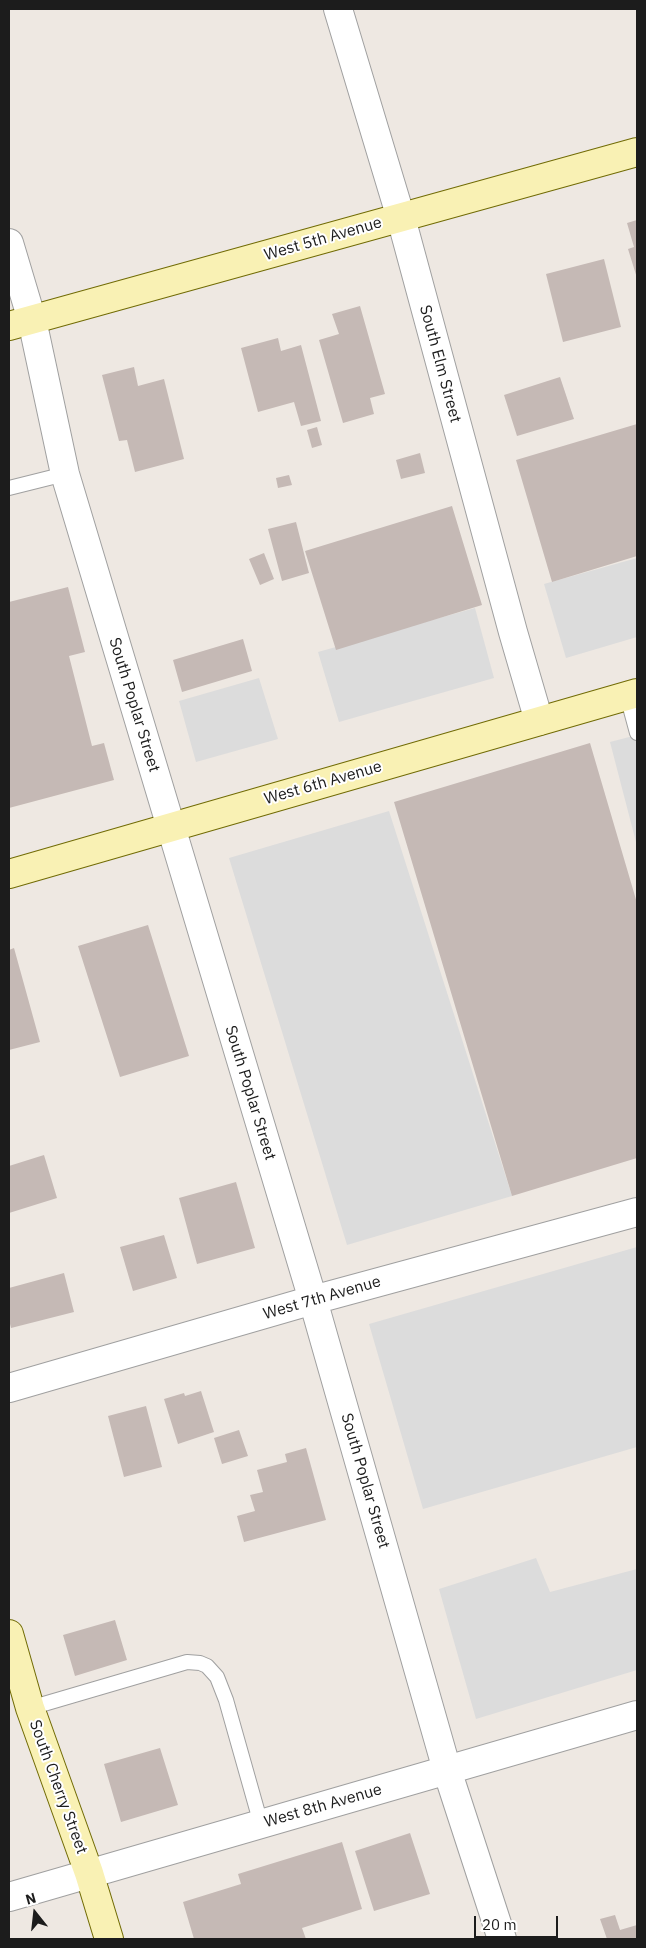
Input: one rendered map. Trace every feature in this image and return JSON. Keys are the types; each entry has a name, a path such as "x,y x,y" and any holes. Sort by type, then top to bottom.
{"main road":[{"name":"West 5th Avenue","path":"20,323 637,152"},
{"name":"West 6th Avenue","path":"9,874 632,694"},
{"name":"South Cherry Street","path":"9,1634 30,1708 89,1873 109,1939"}],"street":[{"name":"South Elm Street","path":"338,9 401,218 513,632 539,721"},
{"name":"South Poplar Street","path":"9,243 20,323 313,1300 447,1770 502,1939"},
{"name":"West 7th Avenue","path":"9,1388 313,1300 637,1212"},
{"name":"West 8th Avenue","path":"9,1897 637,1715"}],"lane":[{"path":"9,488 65,474"},
{"path":"632,694 637,733"},
{"path":"30,1708 187,1662 200,1663 207,1666 217,1677 226,1700 261,1824"}],"shaded area":[{"path":"637,558 637,637 566,658 544,584"},
{"path":"475,608 494,678 339,722 318,652"},
{"path":"259,678 278,739 196,762 179,701"},
{"path":"637,735 637,846 610,742"},
{"path":"389,811 512,1196 347,1245 229,858"},
{"path":"637,1247 637,1447 423,1509 369,1324"},
{"path":"536,1558 550,1592 637,1569 637,1670 476,1719 439,1589"}],"building":[{"path":"637,220 637,278 628,249 634,247 627,223"},
{"path":"604,259 621,327 563,342 546,274"},
{"path":"360,306 385,394 370,398 374,414 343,423 319,340 339,334 332,314"},
{"path":"278,338 281,351 301,345 321,421 301,426 294,402 258,412 241,348"},
{"path":"134,367 138,386 164,379 184,459 135,472 127,440 119,441 102,375"},
{"path":"560,377 574,419 517,436 504,395"},
{"path":"637,424 637,556 552,582 516,460"},
{"path":"317,427 322,445 312,448 307,430"},
{"path":"420,453 425,473 401,479 396,460"},
{"path":"289,475 292,485 278,488 276,478"},
{"path":"452,506 482,605 336,650 305,551"},
{"path":"296,522 309,573 282,581 268,529"},
{"path":"264,553 274,579 260,585 249,559"},
{"path":"68,587 85,652 69,656 92,746 104,743 114,780 9,808 9,602"},
{"path":"243,639 252,671 182,692 173,660"},
{"path":"590,743 637,903 637,1158 512,1196 394,802"},
{"path":"148,925 189,1056 120,1077 78,946"},
{"path":"14,948 40,1042 9,1050 9,950"},
{"path":"44,1155 57,1198 9,1213 9,1166"},
{"path":"236,1182 255,1248 197,1264 179,1198"},
{"path":"164,1235 177,1278 133,1291 120,1247"},
{"path":"64,1273 74,1312 11,1328 9,1320 9,1288"},
{"path":"201,1391 214,1432 178,1444 164,1399 184,1393 185,1396"},
{"path":"146,1406 162,1467 124,1477 108,1416"},
{"path":"239,1430 248,1456 222,1464 214,1438"},
{"path":"306,1448 326,1520 244,1542 237,1516 255,1511 250,1495 263,1492 257,1470 287,1462 285,1454"},
{"path":"115,1620 127,1660 75,1676 63,1635"},
{"path":"160,1748 178,1805 121,1822 104,1764"},
{"path":"410,1833 430,1894 374,1911 355,1851"},
{"path":"342,1842 362,1909 302,1928 306,1939 194,1939 183,1902 241,1884 238,1874"},
{"path":"615,1915 620,1930 637,1925 637,1939 607,1939 600,1919"}]}
